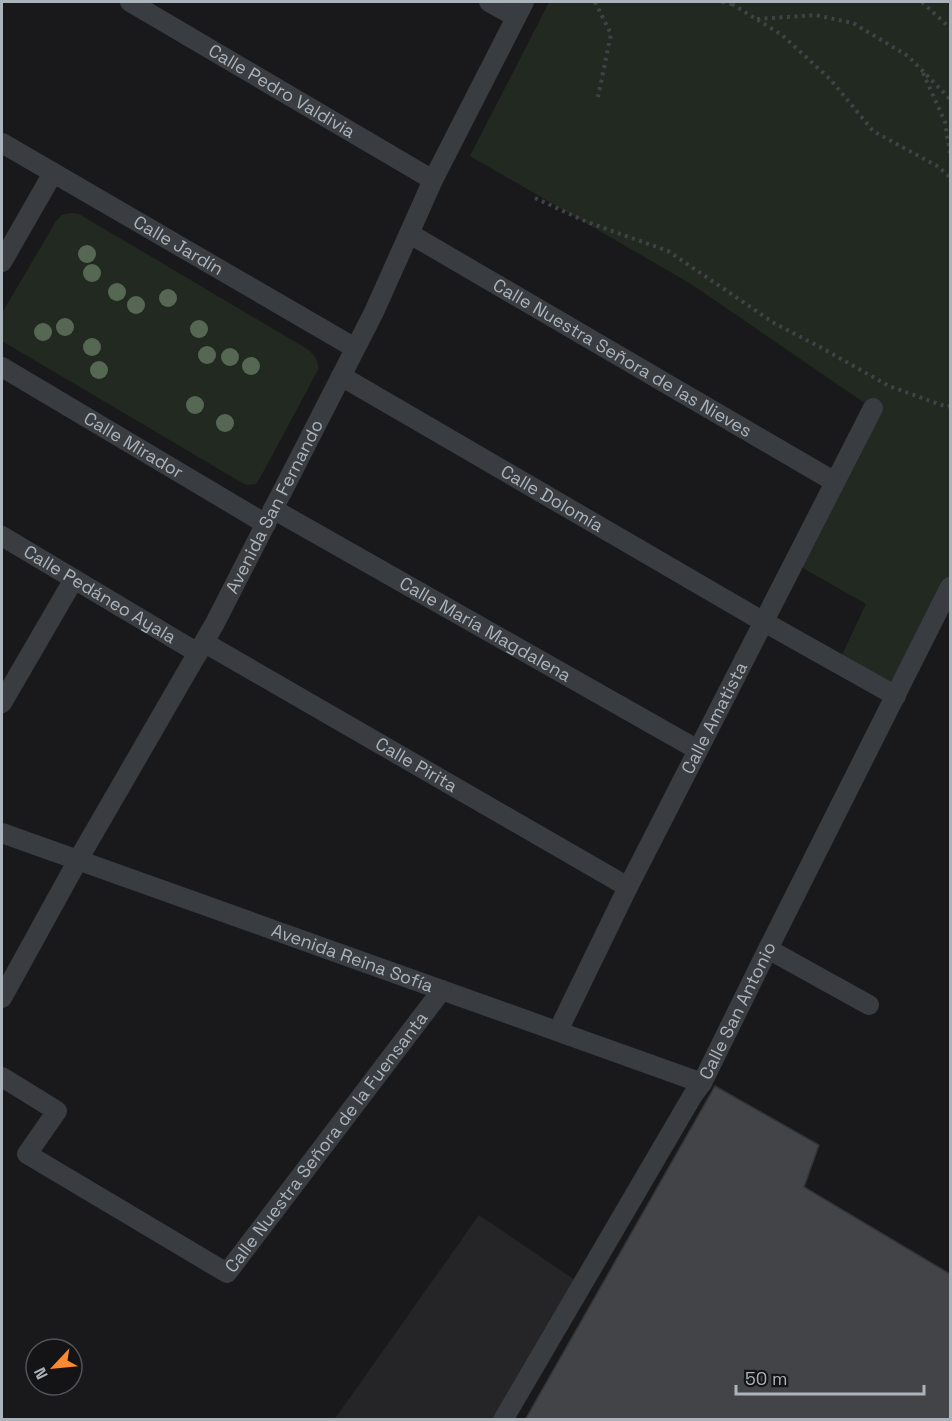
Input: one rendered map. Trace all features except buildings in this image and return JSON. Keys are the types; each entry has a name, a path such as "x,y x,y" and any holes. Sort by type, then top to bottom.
{"street":[{"name":"Calle Pedro Valdivia","path":"130,2 433,180"},
{"path":"489,2 520,9"},
{"name":"Avenida San Fernando","path":"2,998 78,861 202,648 374,312 433,180 520,9"},
{"name":"Calle Jardín","path":"2,142 355,348"},
{"path":"2,262 53,173"},
{"name":"Calle Nuestra Señora de las Nieves","path":"410,234 836,482"},
{"name":"Calle Mirador","path":"2,367 270,517"},
{"name":"Calle Dolomía","path":"341,376 764,622 896,696"},
{"name":"Calle Amatista","path":"558,1031 628,887 873,408"},
{"name":"Calle María Magdalena","path":"270,517 698,750"},
{"name":"Calle Pedáneo Ayala","path":"2,536 74,579 202,648"},
{"path":"2,699 74,579"},
{"name":"Calle San Antonio","path":"503,1419 702,1083 951,587"},
{"name":"Calle Pirita","path":"202,648 628,887"},
{"name":"Avenida Reina Sofía","path":"2,833 702,1083"},
{"path":"768,949 869,1005"},
{"name":"Calle Nuestra Señora de la Fuensanta","path":"2,1077 57,1111 27,1154 227,1273 442,990"}],"path":[{"path":"596,2 610,34 598,97"},
{"path":"722,2 734,3 782,35 831,80 873,131 937,166 951,177"},
{"path":"922,2 951,28"},
{"path":"756,19 816,15 854,23 908,56 951,99"},
{"path":"922,69 945,122 951,153"},
{"path":"535,198 586,222 668,251 774,323 889,386 949,408"}],"shaded area":[{"path":"549,2 950,2 950,587 896,696 838,663 866,604 794,563 872,408 691,284 470,156"},
{"path":"79,214 309,350 315,357 318,370 256,484 247,485 239,481 2,341 2,313 56,221 62,215"},
{"path":"479,1215 582,1285 506,1419 334,1420"}]}
